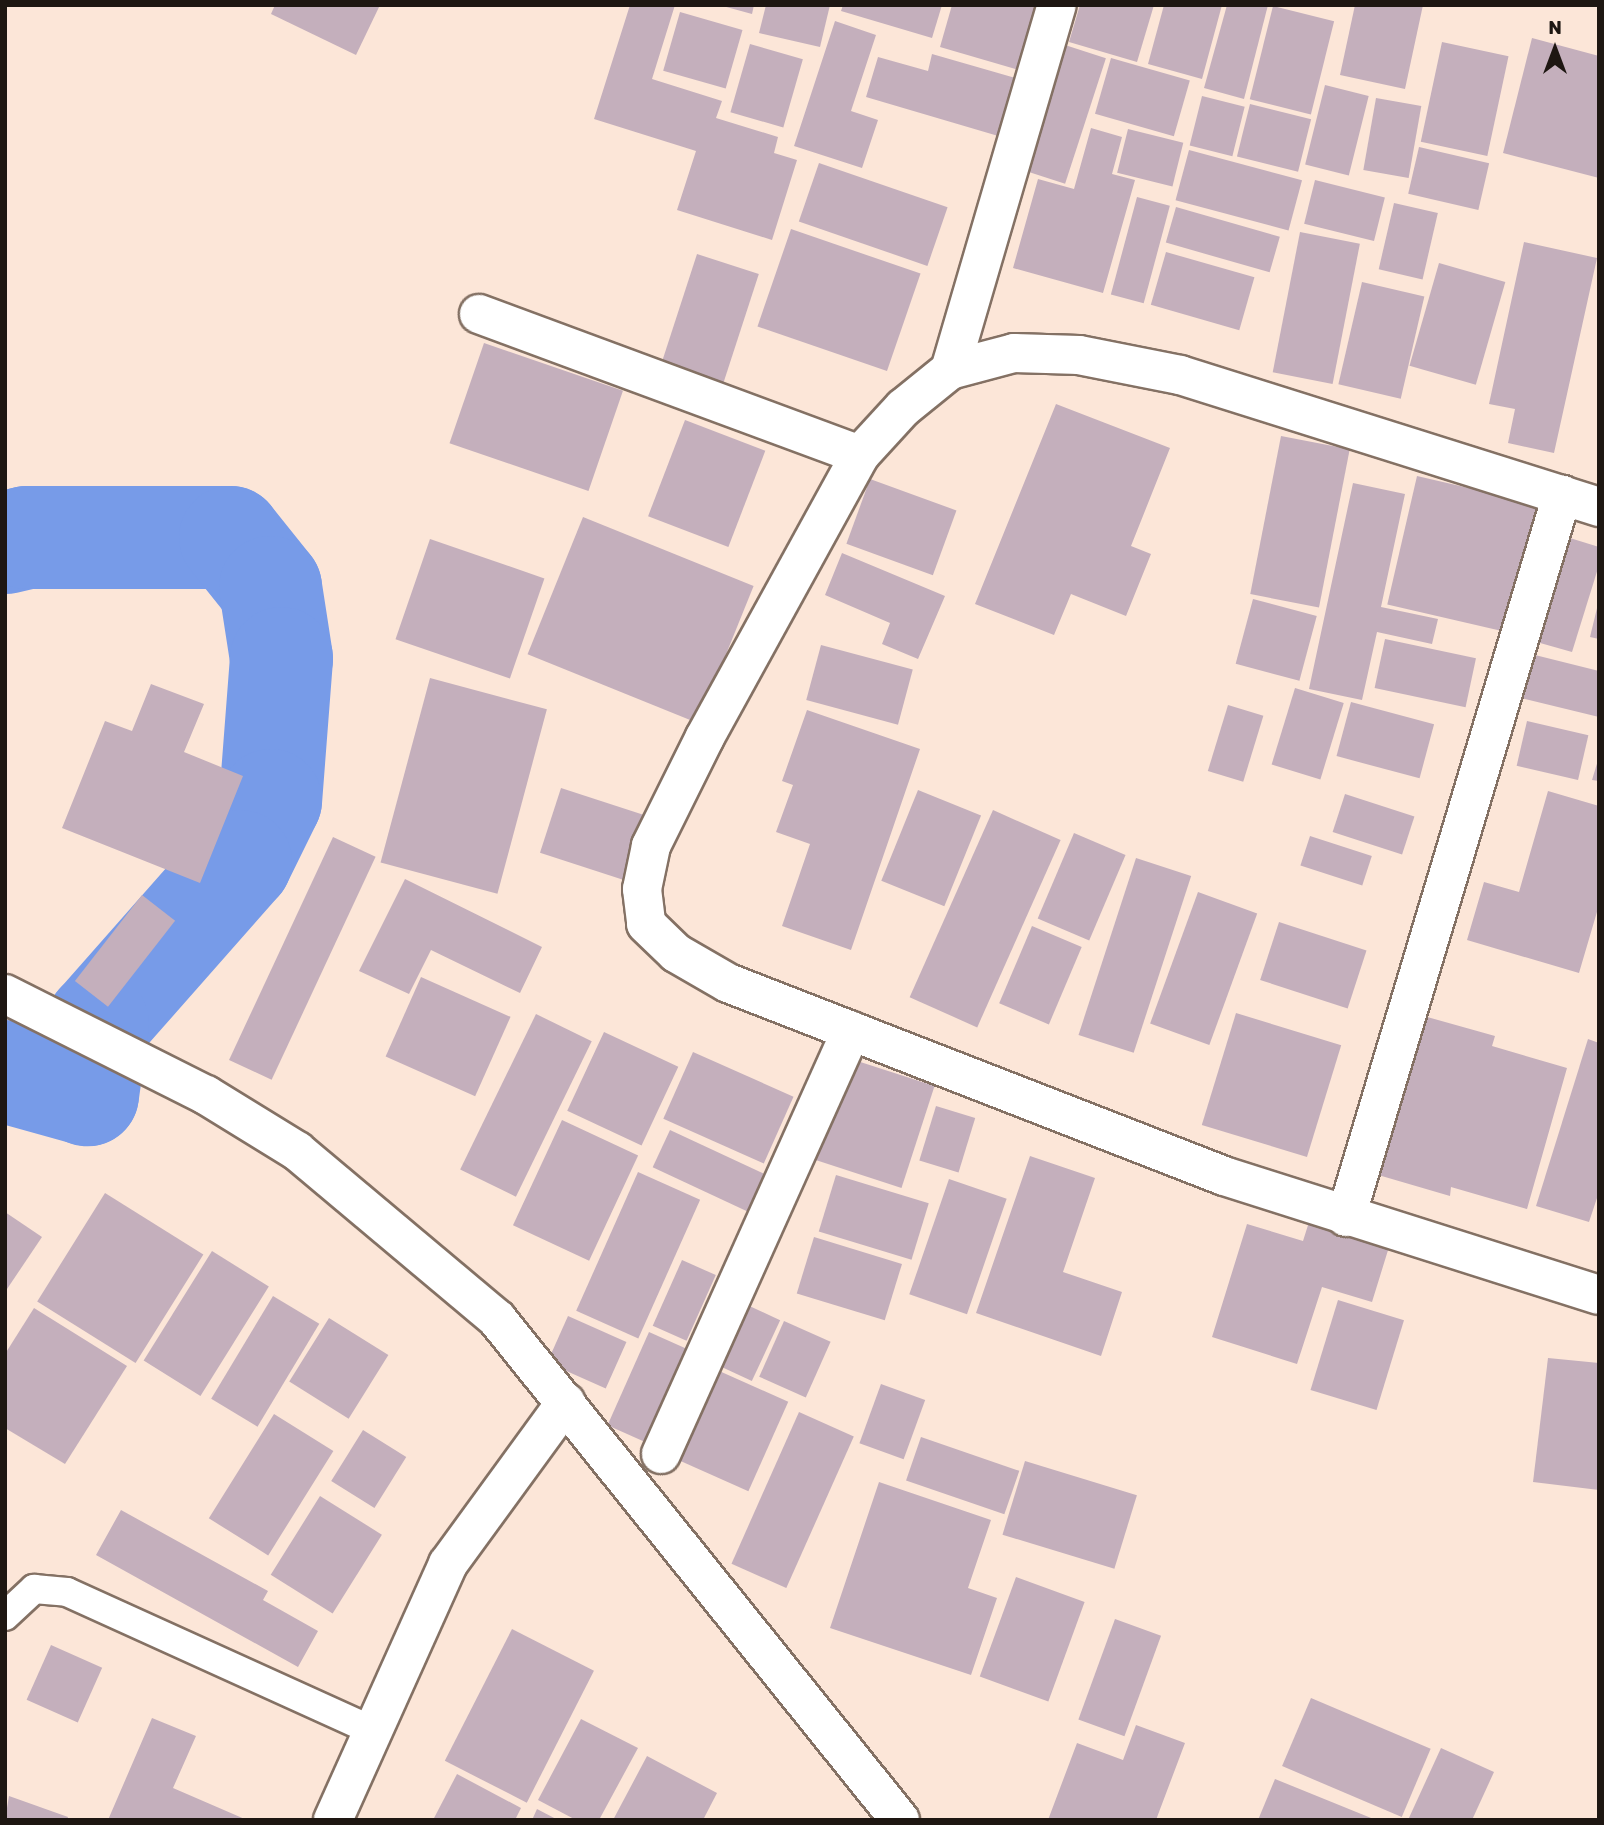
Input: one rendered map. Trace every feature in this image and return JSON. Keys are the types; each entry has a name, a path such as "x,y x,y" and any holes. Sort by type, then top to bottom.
{"street":[{"path":"950,370 1057,5"},
{"path":"479,314 860,455"},
{"path":"1599,507 1180,375 1079,355 1014,353 950,370 903,408 860,455 699,749 651,846 642,889 646,924 676,953 728,983 1224,1177 1599,1294"},
{"path":"1346,1217 1562,495"},
{"path":"5,994 55,1022 206,1094 297,1151 378,1216 497,1320 566,1402 795,1695 900,1820"},
{"path":"661,1454 850,1031"},
{"path":"333,1820 448,1564 566,1402"}],"lane":[{"path":"5,1616 34,1589 67,1592 373,1731"}],"building":[{"path":"275,5 380,5 356,55 271,14"},
{"path":"630,5 675,5 652,79 722,101 716,118 778,137 774,153 797,160 772,240 677,210 696,151 594,119"},
{"path":"719,5 754,5 752,14"},
{"path":"766,5 830,5 820,47 759,33"},
{"path":"843,5 942,5 932,38 841,11"},
{"path":"952,5 1049,5 1029,73 940,47"},
{"path":"1080,5 1154,5 1137,62 1069,42"},
{"path":"1164,5 1222,5 1202,79 1148,64"},
{"path":"1227,5 1268,5 1244,99 1204,88"},
{"path":"1355,5 1423,5 1405,89 1340,75"},
{"path":"1273,6 1334,21 1311,114 1250,99"},
{"path":"680,12 742,30 726,89 663,71"},
{"path":"835,21 876,35 851,111 878,120 862,168 794,146"},
{"path":"1532,38 1599,56 1599,178 1503,153"},
{"path":"1442,42 1509,56 1487,156 1421,142"},
{"path":"750,44 803,59 783,127 730,112"},
{"path":"1065,45 1106,58 1065,184 1024,171"},
{"path":"932,54 1022,80 1005,138 866,97 878,57 928,71"},
{"path":"1111,58 1190,81 1174,136 1095,114"},
{"path":"1325,85 1369,96 1349,175 1305,165"},
{"path":"1202,96 1245,107 1232,156 1190,145"},
{"path":"1376,98 1421,106 1409,178 1363,170"},
{"path":"1250,104 1311,119 1298,172 1237,156"},
{"path":"1091,128 1122,137 1112,174 1135,180 1103,293 1013,268 1038,179 1074,189"},
{"path":"1128,129 1183,143 1172,186 1117,173"},
{"path":"1419,147 1489,163 1478,210 1408,194"},
{"path":"1189,150 1302,180 1289,231 1176,200"},
{"path":"819,163 948,207 927,266 799,222"},
{"path":"1315,180 1385,197 1374,241 1304,224"},
{"path":"1137,197 1170,206 1144,303 1111,295"},
{"path":"1394,203 1438,213 1423,279 1379,269"},
{"path":"1176,207 1280,237 1270,272 1166,243"},
{"path":"791,229 921,274 887,371 757,326"},
{"path":"1300,232 1360,244 1333,384 1273,372"},
{"path":"1524,242 1597,258 1554,453 1508,443 1515,409 1489,404"},
{"path":"1166,252 1254,277 1239,330 1151,305"},
{"path":"697,254 759,274 723,385 661,365"},
{"path":"1439,263 1505,282 1476,385 1410,366"},
{"path":"1362,282 1424,296 1401,399 1338,384"},
{"path":"484,343 623,391 588,491 449,443"},
{"path":"1056,404 1170,448 1131,546 1151,554 1126,616 1071,594 1054,635 975,604"},
{"path":"685,420 765,451 728,547 648,516"},
{"path":"1281,436 1350,449 1319,607 1250,594"},
{"path":"1417,476 1546,506 1516,634 1387,605"},
{"path":"870,479 956,510 933,575 846,544"},
{"path":"1353,483 1405,494 1381,607 1438,619 1432,644 1377,632 1362,700 1309,689"},
{"path":"583,517 754,586 698,723 528,654"},
{"path":"1557,534 1599,547 1599,565 1572,652 1526,639"},
{"path":"430,539 544,578 510,679 395,639"},
{"path":"842,553 945,596 918,659 882,644 890,623 825,595"},
{"path":"1253,599 1317,616 1299,681 1236,664"},
{"path":"1599,604 1599,639 1590,637"},
{"path":"1385,639 1476,658 1466,707 1375,688"},
{"path":"821,645 913,670 898,725 806,700"},
{"path":"1531,654 1599,671 1599,717 1521,698"},
{"path":"430,678 547,709 497,894 381,862"},
{"path":"151,684 204,704 184,752 243,776 200,883 62,828 105,721 132,731"},
{"path":"1295,688 1344,703 1320,779 1272,765"},
{"path":"1351,702 1434,724 1420,778 1337,756"},
{"path":"1228,705 1263,716 1243,782 1208,771"},
{"path":"807,710 920,749 851,950 782,926 810,844 776,832 793,785 782,781"},
{"path":"1527,721 1588,735 1578,780 1517,766"},
{"path":"1599,757 1599,781 1592,780"},
{"path":"561,788 653,818 632,883 540,853"},
{"path":"918,790 981,815 944,906 881,881"},
{"path":"1548,791 1599,806 1599,905 1579,973 1467,940 1484,882 1519,892"},
{"path":"1345,794 1414,817 1402,855 1333,832"},
{"path":"993,810 1061,840 977,1027 910,997"},
{"path":"1074,833 1126,855 1089,940 1038,919"},
{"path":"1310,836 1372,856 1362,886 1300,865"},
{"path":"333,837 376,857 272,1080 229,1060"},
{"path":"1136,858 1191,876 1134,1053 1079,1035"},
{"path":"405,879 542,947 520,993 431,950 409,994 359,971"},
{"path":"1198,892 1257,914 1209,1045 1150,1024"},
{"path":"142,895 175,921 108,1007 75,981"},
{"path":"1279,922 1366,950 1348,1008 1260,980"},
{"path":"1032,926 1082,947 1049,1024 999,1003"},
{"path":"421,977 511,1017 475,1096 386,1056"},
{"path":"1236,1013 1341,1045 1307,1157 1202,1125"},
{"path":"1413,1013 1495,1036 1492,1046 1567,1068 1527,1209 1451,1187 1450,1196 1368,1172"},
{"path":"536,1014 592,1041 516,1197 460,1169"},
{"path":"604,1032 678,1067 642,1146 567,1111"},
{"path":"1588,1039 1599,1043 1599,1192 1589,1222 1536,1206"},
{"path":"693,1052 793,1097 764,1163 663,1119"},
{"path":"848,1058 935,1086 901,1188 815,1160"},
{"path":"936,1106 975,1118 959,1172 919,1161"},
{"path":"562,1120 638,1155 589,1261 513,1225"},
{"path":"670,1130 767,1175 750,1212 653,1167"},
{"path":"1030,1156 1095,1178 1063,1272 1122,1292 1101,1356 976,1313"},
{"path":"638,1172 700,1200 638,1339 576,1311"},
{"path":"836,1175 929,1203 912,1260 819,1231"},
{"path":"949,1179 1007,1199 967,1314 909,1294"},
{"path":"105,1193 203,1254 136,1363 37,1302"},
{"path":"5,1212 42,1237 5,1292"},
{"path":"1309,1222 1389,1247 1372,1302 1322,1287 1297,1364 1212,1337 1247,1224 1303,1241"},
{"path":"814,1237 902,1264 885,1320 797,1293"},
{"path":"212,1251 269,1287 200,1396 144,1360"},
{"path":"682,1260 716,1275 687,1341 653,1326"},
{"path":"273,1296 319,1324 257,1427 211,1399"},
{"path":"1338,1300 1404,1320 1377,1410 1311,1390"},
{"path":"743,1303 780,1320 752,1381 715,1364"},
{"path":"34,1308 127,1366 65,1464 5,1428 5,1354"},
{"path":"568,1316 626,1342 606,1389 547,1363"},
{"path":"329,1318 388,1355 349,1419 289,1382"},
{"path":"784,1321 831,1342 806,1397 759,1377"},
{"path":"649,1332 691,1351 650,1444 608,1425"},
{"path":"1548,1358 1599,1363 1599,1490 1533,1482"},
{"path":"717,1370 788,1402 748,1491 677,1460"},
{"path":"881,1384 925,1400 904,1459 859,1443"},
{"path":"799,1412 854,1436 786,1588 731,1564"},
{"path":"274,1414 333,1451 268,1555 209,1518"},
{"path":"363,1430 406,1457 374,1508 331,1481"},
{"path":"921,1437 1019,1471 1004,1514 906,1480"},
{"path":"1025,1461 1137,1495 1114,1569 1002,1535"},
{"path":"879,1482 991,1520 968,1588 997,1598 971,1675 830,1628"},
{"path":"320,1496 382,1535 333,1614 271,1575"},
{"path":"121,1510 268,1591 263,1600 318,1631 298,1667 96,1555"},
{"path":"1016,1577 1085,1602 1048,1702 980,1677"},
{"path":"1115,1619 1161,1636 1124,1736 1078,1720"},
{"path":"512,1629 594,1671 527,1803 445,1761"},
{"path":"51,1645 102,1668 78,1723 27,1700"},
{"path":"1311,1698 1431,1749 1402,1817 1282,1766"},
{"path":"152,1718 196,1736 173,1788 247,1820 108,1820"},
{"path":"581,1719 638,1748 599,1820 576,1820 538,1800"},
{"path":"1136,1725 1185,1743 1156,1820 1048,1820 1077,1743 1123,1760"},
{"path":"1441,1748 1494,1772 1472,1820 1408,1820"},
{"path":"647,1756 717,1793 703,1820 613,1820"},
{"path":"457,1774 521,1808 515,1820 433,1820"},
{"path":"1275,1779 1376,1820 1258,1820"},
{"path":"9,1796 68,1817 67,1820 5,1820"},
{"path":"537,1809 558,1820 532,1820"}],"waterway":[{"path":"5,542 26,537 230,537 270,587 281,658 270,800 240,861 97,1023 87,1094 5,1071"}]}
